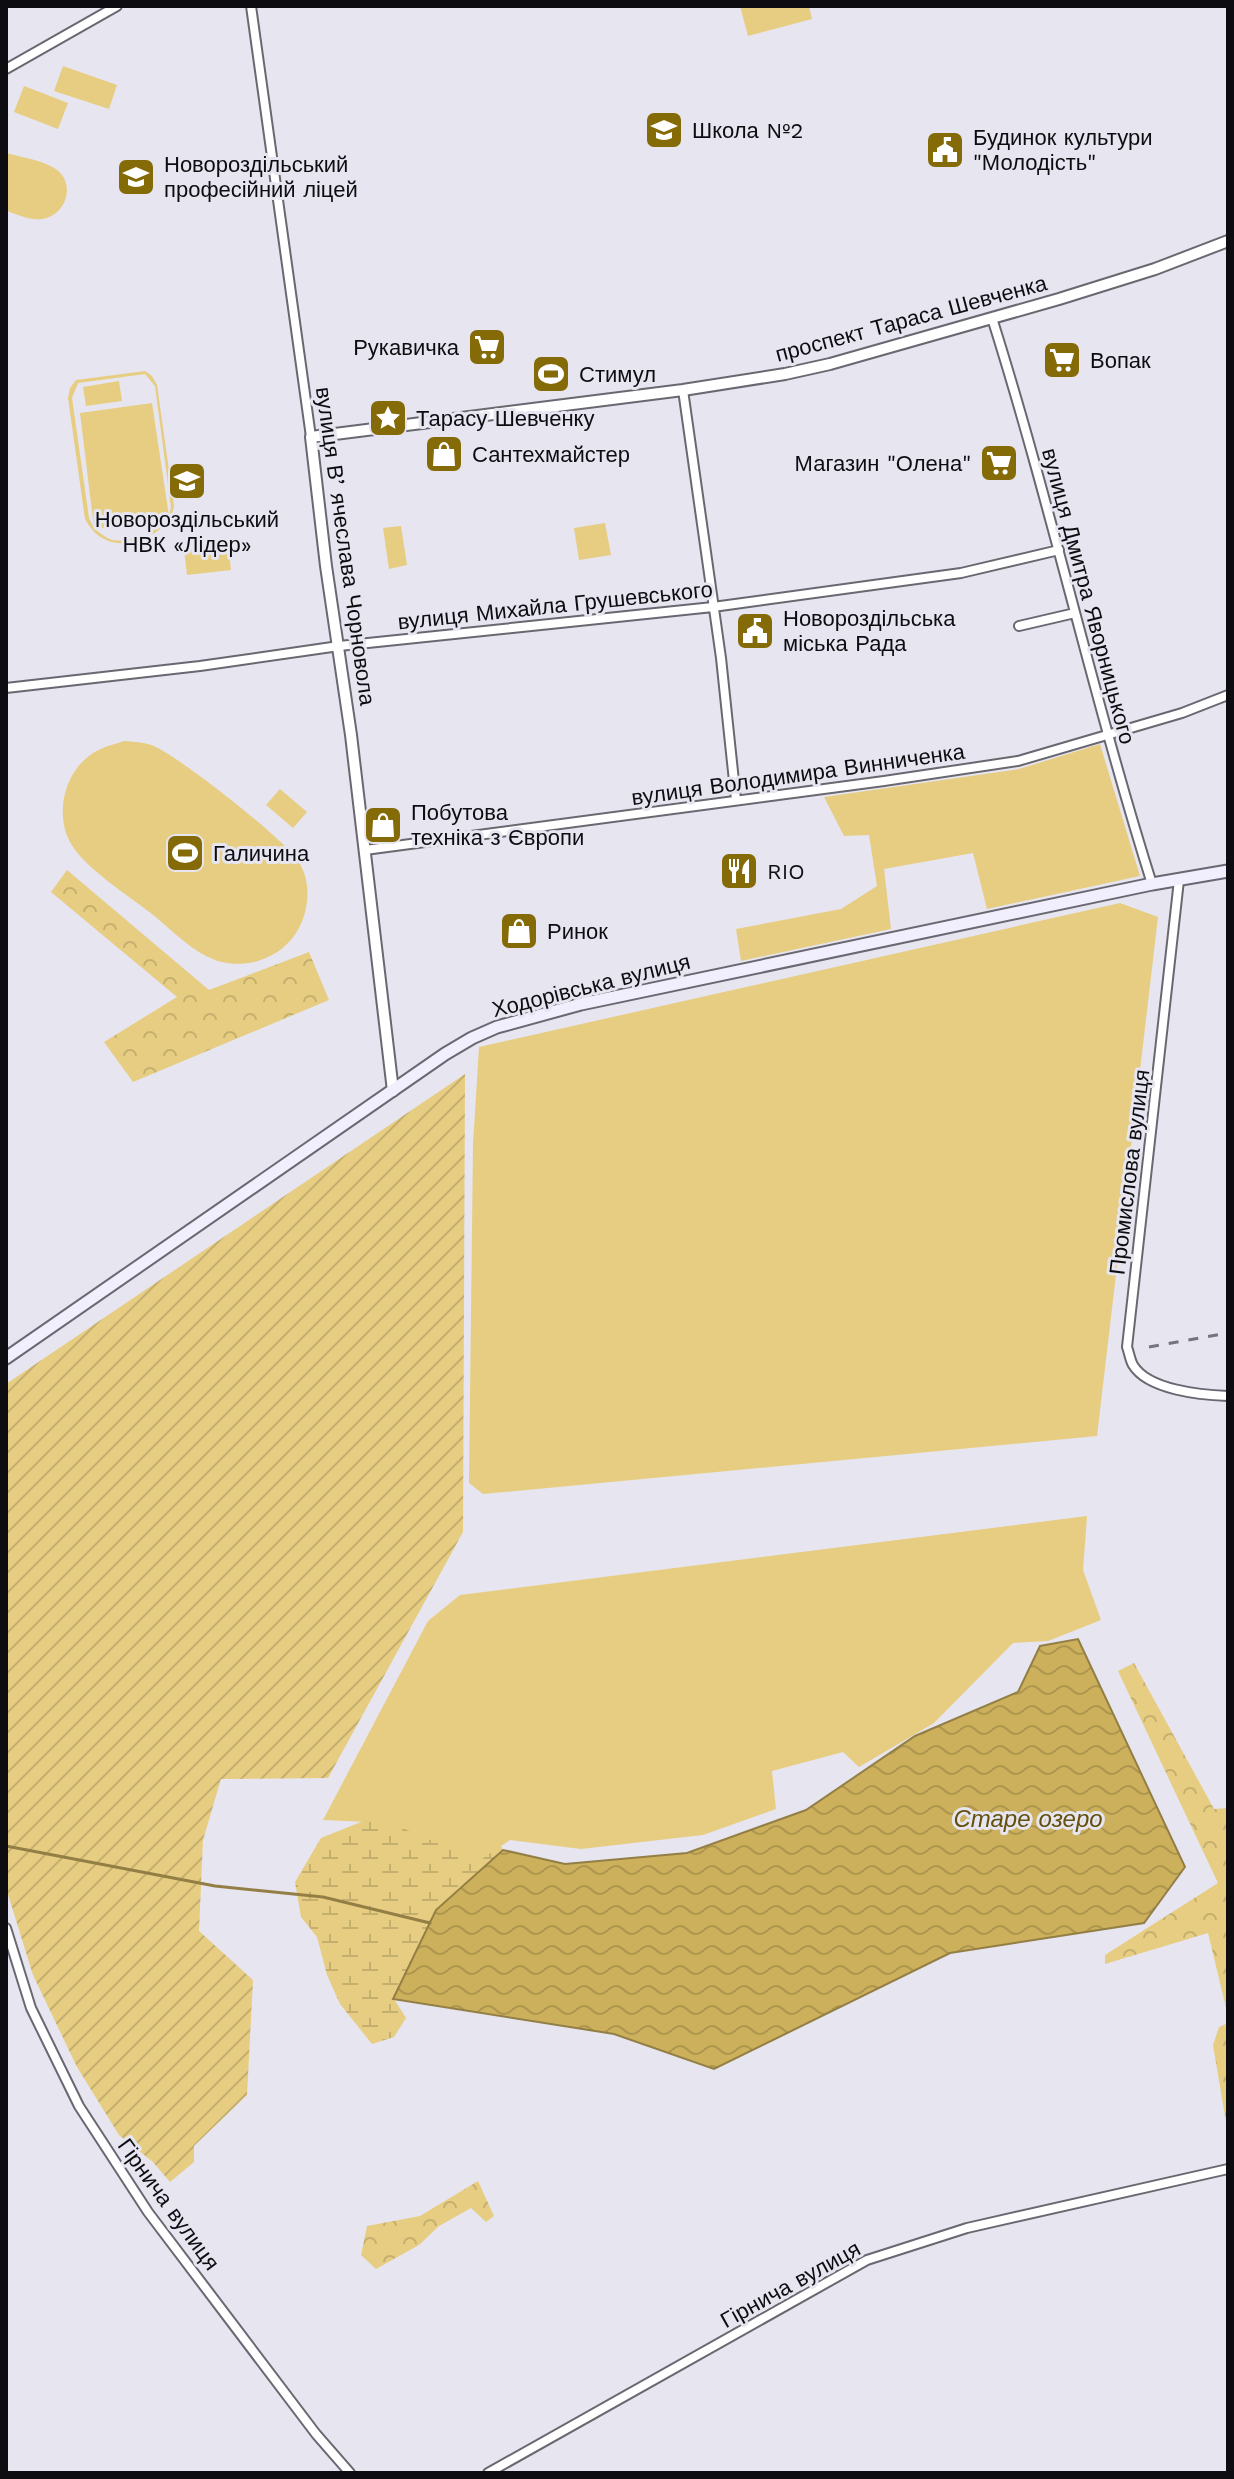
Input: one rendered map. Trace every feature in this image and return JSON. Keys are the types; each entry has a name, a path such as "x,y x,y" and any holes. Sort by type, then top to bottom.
{"main road":[{"name":"Ходорівська вулиця","path":"6,1358 320,1139 472,1038 497,1027 597,1001 1152,884 1228,871"}],"street":[{"path":"6,69 117,6"},
{"name":"вулиця Вʼячеслава Чорновола","path":"251,6 339,646 393,1091"},
{"name":"проспект Тараса Шевченка","path":"311,437 683,390 785,374 992,318 1155,269 1228,241"},
{"name":"вулиця Дмитра Яворницького","path":"992,318 1152,884"},
{"path":"683,390 736,800"},
{"name":"вулиця Михайла Грушевського","path":"6,688 200,666 339,646 713,607 961,573 1059,550"},
{"path":"1019,626 1075,613"},
{"name":"вулиця Володимира Винниченка","path":"365,850 1018,761 1182,713 1228,695"},
{"name":"Промислова вулиця","path":"1179,880 1127,1347 1132,1364 1154,1382 1195,1394 1228,1396"},
{"name":"Гірнича вулиця","path":"6,1928 31,2008 79,2106 148,2212 316,2434 350,2473"},
{"name":"Гірнича вулиця","path":"488,2473 867,2260 967,2228 1228,2169"}],"green space":[{"path":"740,6 809,6 812,19 748,36"},
{"path":"63,66 117,85 109,109 54,91"},
{"path":"24,86 68,103 58,129 14,112"},
{"path":"6,153 43,163 61,174 67,189 58,212 38,219 6,211"},
{"path":"145,371 157,385 174,506 170,516 164,525 146,538 134,542 112,542 97,534 85,519 68,398 76,380","holes":["145,374 155,386 171,507 169,516 152,403 80,413 94,528 89,518 72,398 78,383","167,518 150,532 128,540 112,540 95,529"]},
{"path":"119,381 122,401 86,406 83,387"},
{"path":"605,523 611,555 579,560 574,528"},
{"path":"401,526 407,565 389,569 383,528"},
{"path":"228,544 231,570 187,575 184,549"},
{"name":"Галичина","path":"124,741 154,746 186,766 276,837 300,864 307,888 305,913 295,934 282,949 265,959 249,963 231,964 212,959 185,942 107,881 76,852 65,829 63,802 66,789 79,765 89,756"},
{"path":"1100,744 1140,876 987,909 973,853 884,869 891,929 741,961 736,929 841,909 877,886 869,835 844,836 824,797 1019,769"},
{"path":"280,789 307,812 293,828 266,805"},
{"path":"67,870 209,990 309,952 329,1000 133,1082 104,1042 177,997 51,892"},
{"path":"1120,903 1158,917 1097,1436 483,1494 469,1483 473,1145 479,1047"},
{"path":"465,1074 463,1532 328,1778 221,1779 203,1840 199,1931 253,1980 247,2095 194,2146 194,2162 170,2182 153,2162 119,2135 77,2067 33,1975 6,1888 6,1384"},
{"path":"1087,1516 1083,1570 1101,1620 1048,1641 1013,1643 934,1723 859,1767 843,1752 772,1771 776,1809 703,1835 581,1849 510,1840 479,1861 391,1823 323,1820 428,1621 460,1595"},
{"path":"1134,1663 1214,1809 1228,1808 1228,2016 1208,1933 1105,1964 1105,1955 1218,1883 1118,1671"},
{"path":"393,1812 500,1844 503,1850 436,1910 394,1999 406,2018 394,2037 372,2044 340,2004 327,1975 317,1937 301,1917 295,1882 321,1838"},
{"path":"1228,2023 1227,2128 1213,2045 1219,2027"},
{"path":"478,2181 494,2216 486,2222 471,2208 439,2226 419,2245 376,2269 361,2255 367,2226 420,2216"}],"water":[{"name":"Старе озеро","path":"1078,1639 1185,1867 1144,1923 950,1953 714,2069 614,2034 393,1999 436,1910 503,1850 565,1864 687,1853 806,1810 915,1736 1018,1692 1040,1646"}],"waterway":[{"path":"6,1846 215,1886 323,1897 430,1923"}],"railway":[{"path":"1149,1347 1228,1333"}],"place":[{"name":"Школа №2","path":"664,130"},
{"name":"Будинок культури \"Молодість\"","path":"945,150"},
{"name":"Новороздільський професійний ліцей","path":"136,177"},
{"name":"Рукавичка","path":"487,347"},
{"name":"Вопак","path":"1062,360"},
{"name":"Стимул","path":"551,374"},
{"name":"Тарасу Шевченку","path":"388,418"},
{"name":"Сантехмайстер","path":"444,454"},
{"name":"Магазин \"Олена\"","path":"999,463"},
{"name":"Новороздільський НВК «Лідер»","path":"187,481"},
{"name":"Новороздільська міська Рада","path":"755,631"},
{"name":"Побутова техніка з Європи","path":"383,825"},
{"name":"Галичина","path":"185,853"},
{"name":"RIO","path":"739,871"},
{"name":"Ринок","path":"519,931"}]}
